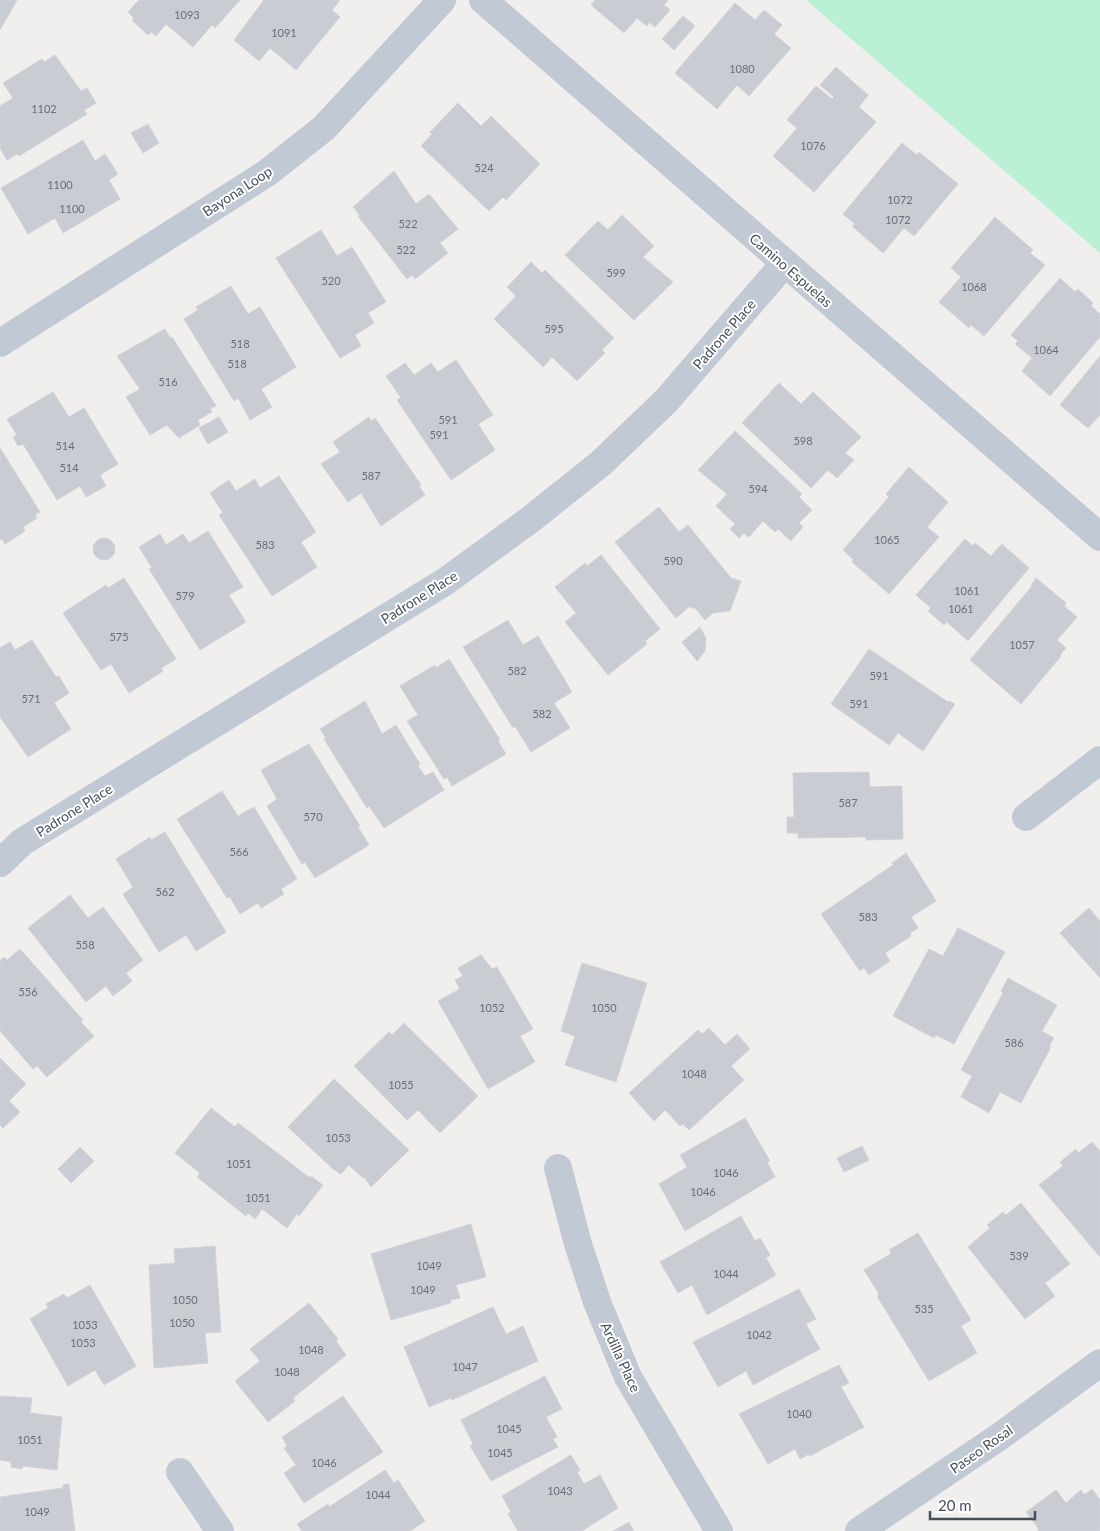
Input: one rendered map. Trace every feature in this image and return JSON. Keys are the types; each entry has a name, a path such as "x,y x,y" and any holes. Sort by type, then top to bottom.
{"street":[{"name":"Bayona Loop","path":"0,343 267,173 324,128 442,0"},
{"name":"Camino Espuelas","path":"483,0 1100,538"},
{"name":"Padrone Place","path":"0,863 22,842 446,581 531,519 600,464 666,401 784,264"},
{"path":"1026,817 1100,760"},
{"name":"Ardilla Place","path":"558,1168 592,1285 628,1377 719,1531"},
{"name":"Paseo Rosal","path":"859,1531 998,1438 1100,1363"},
{"path":"180,1472 220,1531"}],"green space":[{"path":"806,0 1100,0 1100,253"}],"building":[{"path":"0,0 17,0 0,30"},
{"path":"139,0 240,0 215,28 212,25 193,47 166,24 156,36 151,32 148,35 132,20 134,18 128,12"},
{"path":"264,0 340,0 332,10 340,17 296,70 270,48 259,61 234,40"},
{"path":"595,0 668,0 664,5 670,10 655,27 649,22 647,26 637,18 624,33 591,5"},
{"path":"735,3 755,20 764,10 782,25 774,34 791,48 749,96 737,85 717,109 675,73"},
{"path":"683,16 695,26 674,50 662,39"},
{"path":"55,55 81,91 87,88 96,103 84,110 87,114 19,156 17,154 7,160 0,148 0,106 13,98 3,83 42,59 44,62"},
{"path":"836,67 868,95 859,107 876,122 814,192 773,156 797,128 787,120 816,86 832,99 834,97 820,85"},
{"path":"458,103 481,126 491,116 540,164 506,200 503,197 489,211 421,146 432,134 430,132"},
{"path":"148,124 159,143 143,153 131,133"},
{"path":"83,140 95,161 105,154 118,174 109,180 120,199 63,233 55,218 28,234 1,188"},
{"path":"902,143 917,155 919,152 958,184 914,236 904,228 883,253 852,226 855,224 843,214"},
{"path":"394,171 416,204 429,194 458,229 440,243 448,253 415,279 412,275 407,279 353,207"},
{"path":"622,215 654,246 643,257 673,282 634,320 565,255 598,221 608,230"},
{"path":"995,217 1033,250 1030,253 1045,265 984,336 971,325 969,328 939,302 961,277 951,268"},
{"path":"321,230 337,256 352,247 386,302 368,313 374,323 355,335 361,346 340,358 276,258"},
{"path":"531,262 542,273 545,270 614,338 602,350 605,353 577,381 552,357 543,367 494,319 516,296 507,287"},
{"path":"1060,278 1075,292 1078,289 1093,303 1091,306 1100,314 1100,337 1050,396 1022,371 1032,358 1015,344 1018,341 1011,335"},
{"path":"231,286 248,314 260,307 296,367 261,389 272,407 250,420 238,398 234,401 184,319 198,310 196,307"},
{"path":"165,329 216,406 210,409 212,412 198,420 200,425 179,438 167,425 150,435 126,397 140,389 117,356"},
{"path":"1100,356 1100,415 1088,428 1060,405"},
{"path":"456,360 493,415 478,424 495,450 451,480 397,400 401,398 386,376 405,363 414,375 431,363 438,372"},
{"path":"779,383 801,404 813,392 861,437 845,453 854,460 837,478 828,470 811,488 742,423"},
{"path":"53,392 69,417 84,408 118,464 100,475 106,486 86,497 80,486 57,500 23,444 18,446 13,437 17,435 7,419"},
{"path":"219,417 228,432 208,444 199,428"},
{"path":"369,417 371,421 375,418 421,485 419,486 425,495 381,526 361,493 348,502 321,464 340,452 333,442"},
{"path":"735,431 802,494 799,497 812,510 799,523 803,527 791,541 778,529 775,532 763,521 749,537 744,533 739,538 730,529 735,524 716,506 727,494 698,470"},
{"path":"0,448 40,512 35,515 37,518 23,527 25,531 5,544 2,539 0,540"},
{"path":"909,467 948,502 927,527 939,537 889,594 852,562 854,560 843,550 889,497 886,494"},
{"path":"279,476 316,532 301,542 317,567 272,596 219,515 223,513 210,493 229,480 236,491 255,479 260,488"},
{"path":"659,507 679,532 688,525 731,578 741,581 730,611 713,613 705,620 694,607 692,609 690,606 676,618 615,542"},
{"path":"208,531 243,587 229,595 246,622 200,650 149,569 152,568 139,547 160,534 166,545 183,534 189,543"},
{"path":"104,538 112,541 115,549 112,557 104,560 96,557 93,549 96,541"},
{"path":"965,539 973,546 975,543 991,556 1002,544 1029,568 968,641 947,622 944,625 928,611 931,608 916,595"},
{"path":"601,555 660,629 645,641 647,644 608,675 565,622 576,613 555,587 585,563 587,566"},
{"path":"124,578 176,659 161,668 163,671 129,693 111,664 101,670 63,613 106,585 108,588"},
{"path":"1036,578 1066,603 1064,606 1077,617 1057,640 1066,648 1061,656 1021,704 970,660 1032,586"},
{"path":"508,620 523,645 538,636 572,692 554,703 570,728 531,752 515,726 513,728 463,647"},
{"path":"700,627 706,638 705,651 697,661 682,642"},
{"path":"32,640 56,677 59,676 69,693 54,703 71,729 28,757 0,717 0,648 10,642 15,650"},
{"path":"869,649 948,702 955,704 923,751 898,733 889,745 831,704"},
{"path":"449,659 500,740 498,741 506,754 452,786 447,777 444,779 407,721 418,715 400,686 435,665 436,668"},
{"path":"365,701 382,734 396,725 420,764 418,766 425,776 433,772 444,790 384,828 369,806 367,808 324,739 326,738 320,729"},
{"path":"309,744 360,826 358,827 369,845 315,878 305,862 302,864 267,806 277,799 261,770"},
{"path":"869,772 870,787 902,786 903,839 866,840 866,837 798,838 798,833 787,833 787,817 794,817 793,773"},
{"path":"222,791 238,816 254,807 297,879 281,889 284,894 261,908 258,903 240,914 230,897 227,898 177,819"},
{"path":"165,832 226,932 196,951 186,935 159,952 123,894 133,887 116,859 150,837 151,840"},
{"path":"906,853 936,901 911,917 918,928 910,933 911,936 885,953 890,961 869,975 864,968 860,971 821,914 893,865 892,863"},
{"path":"70,895 88,918 103,907 143,960 126,973 132,981 113,996 106,986 86,1002 28,928"},
{"path":"1089,908 1100,921 1100,978 1060,933"},
{"path":"958,928 1005,952 954,1044 936,1035 934,1038 893,1016 929,949 943,956"},
{"path":"20,949 83,1020 81,1022 94,1036 47,1077 37,1066 33,1069 0,1031 0,961 4,957 7,960"},
{"path":"481,955 492,969 497,967 533,1029 520,1036 535,1062 488,1089 438,1001 460,989 455,980 463,976 458,968"},
{"path":"582,963 647,983 616,1082 565,1065 575,1036 561,1031"},
{"path":"1008,978 1057,1005 1042,1031 1054,1038 1021,1103 1000,1092 989,1113 961,1097 972,1076 961,1070 1003,993 1001,991"},
{"path":"404,1023 478,1096 440,1133 418,1110 407,1120 354,1066 389,1032 392,1035"},
{"path":"709,1028 725,1045 737,1034 750,1049 731,1066 744,1080 689,1130 683,1124 680,1126 665,1110 654,1121 629,1093 698,1030 702,1034"},
{"path":"0,1058 26,1084 9,1101 20,1112 3,1128 0,1125"},
{"path":"334,1079 409,1150 371,1187 364,1177 349,1165 341,1174 333,1169 288,1127"},
{"path":"211,1108 235,1127 238,1123 310,1178 311,1176 323,1185 287,1228 262,1209 255,1219 248,1213 246,1216 197,1177 200,1173 175,1153"},
{"path":"745,1118 770,1161 767,1162 775,1177 685,1231 659,1184 687,1167 680,1155"},
{"path":"1092,1142 1100,1151 1100,1257 1039,1185 1063,1166 1060,1162 1076,1149 1078,1153"},
{"path":"862,1146 869,1160 844,1172 837,1158"},
{"path":"80,1147 94,1161 71,1183 58,1169"},
{"path":"1021,1203 1070,1264 1045,1283 1055,1296 1025,1319 968,1247 990,1228 987,1225 1003,1212 1006,1215"},
{"path":"741,1216 755,1241 760,1238 770,1255 766,1258 776,1275 707,1315 692,1285 678,1293 660,1262"},
{"path":"471,1224 486,1277 456,1285 460,1298 450,1300 451,1303 391,1320 371,1254"},
{"path":"918,1233 971,1320 961,1326 977,1353 929,1381 877,1296 879,1294 864,1270 892,1253 889,1250"},
{"path":"215,1246 221,1332 205,1333 208,1363 154,1368 149,1265 175,1263 174,1249"},
{"path":"90,1285 136,1366 104,1385 95,1370 68,1386 30,1319 48,1308 46,1304 64,1294 67,1298"},
{"path":"799,1289 816,1319 806,1324 820,1349 753,1385 746,1371 718,1387 693,1342"},
{"path":"309,1303 338,1339 336,1341 346,1355 293,1398 295,1401 268,1422 235,1381 260,1361 250,1349"},
{"path":"493,1307 506,1334 523,1326 538,1361 452,1400 451,1398 429,1407 404,1347"},
{"path":"839,1365 849,1383 841,1387 864,1427 810,1456 809,1454 800,1459 795,1449 768,1464 739,1414"},
{"path":"545,1376 562,1409 546,1417 557,1437 553,1439 558,1447 491,1481 470,1446 473,1444 461,1420"},
{"path":"0,1396 32,1398 30,1413 62,1417 57,1470 23,1466 22,1469 11,1467 11,1462 0,1460"},
{"path":"343,1396 383,1452 304,1503 284,1473 296,1465 284,1448 287,1446 282,1437"},
{"path":"571,1455 580,1470 577,1472 584,1484 600,1475 618,1508 582,1531 518,1531 508,1514 511,1512 502,1496"},
{"path":"385,1470 394,1483 398,1480 425,1521 410,1531 302,1531 297,1524 328,1504 329,1507"},
{"path":"69,1484 75,1531 0,1531 0,1497 63,1488 63,1485"},
{"path":"1092,1489 1100,1500 1100,1531 1038,1531 1038,1528 1026,1512 1056,1490 1066,1503 1081,1490 1084,1495"},
{"path":"629,1522 634,1531 613,1531"}]}
